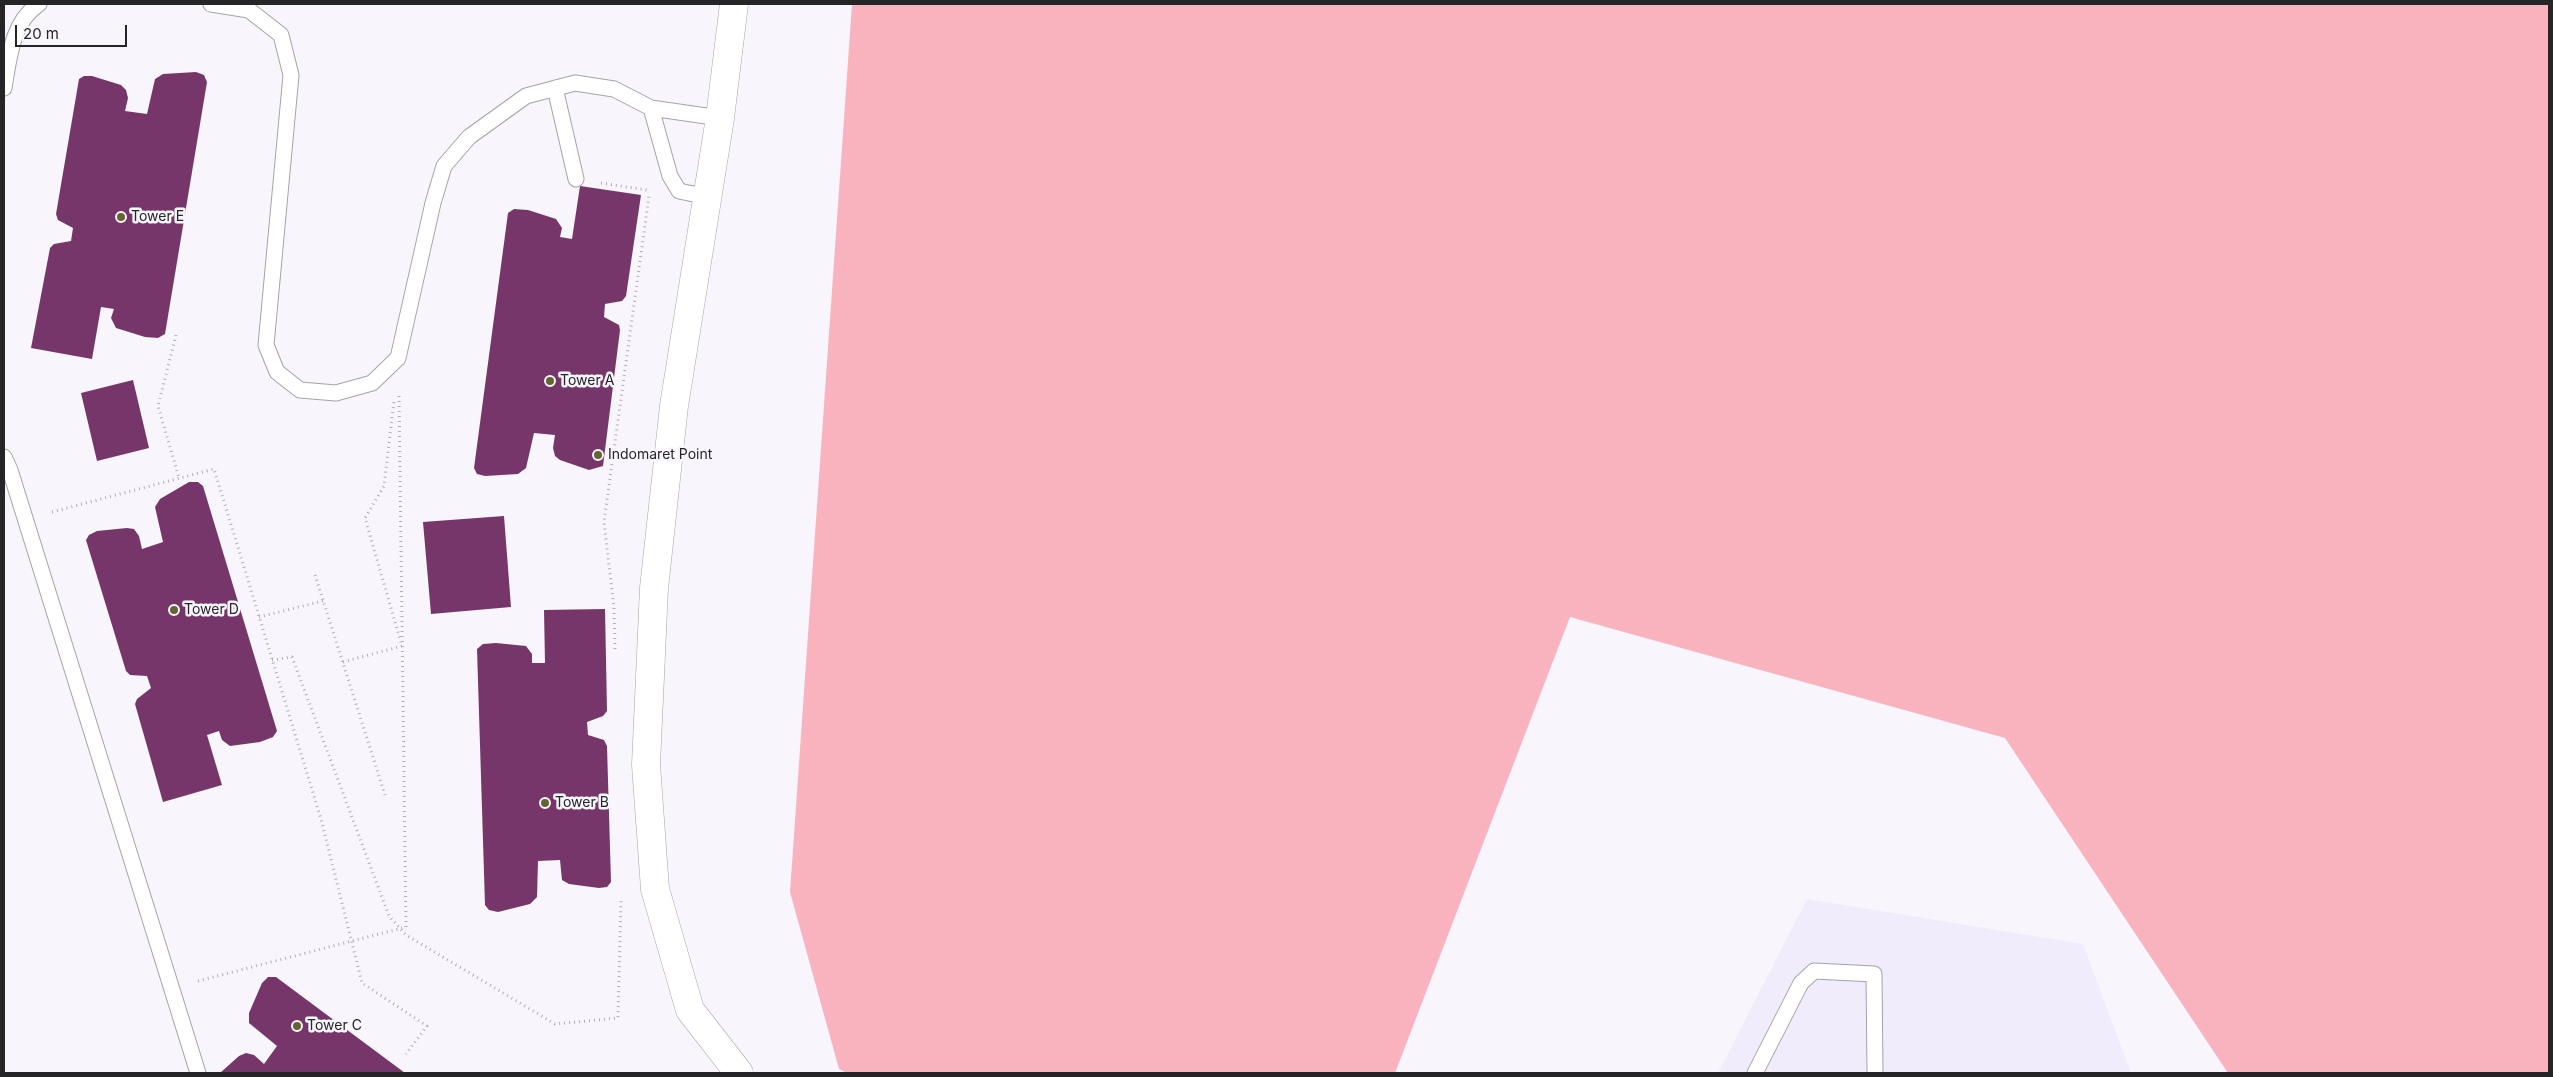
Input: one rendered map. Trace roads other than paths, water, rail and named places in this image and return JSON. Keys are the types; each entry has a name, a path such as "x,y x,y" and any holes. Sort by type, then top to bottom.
{"street":[{"path":"734,4 720,118 674,406 654,588 646,765 655,889 690,1010 739,1073"}],"lane":[{"path":"4,88 13,39 29,10 39,4"},
{"path":"211,4 249,10 281,35 291,76 266,345 277,372 300,390 336,394 372,383 398,358 433,203 444,166 469,137 526,96 575,83 614,89 651,108 720,118"},
{"path":"555,88 576,179"},
{"path":"651,108 670,176 679,191 708,197"},
{"path":"4,457 198,1073"},
{"path":"1755,1073 1801,983 1814,970 1874,974 1875,1073"}],"place":[{"name":"Tower E","path":"121,217"},
{"name":"Tower A","path":"550,381"},
{"name":"Indomaret Point","path":"598,455"},
{"name":"Tower D","path":"174,610"},
{"name":"Tower B","path":"545,803"},
{"name":"Tower C","path":"297,1026"}]}
